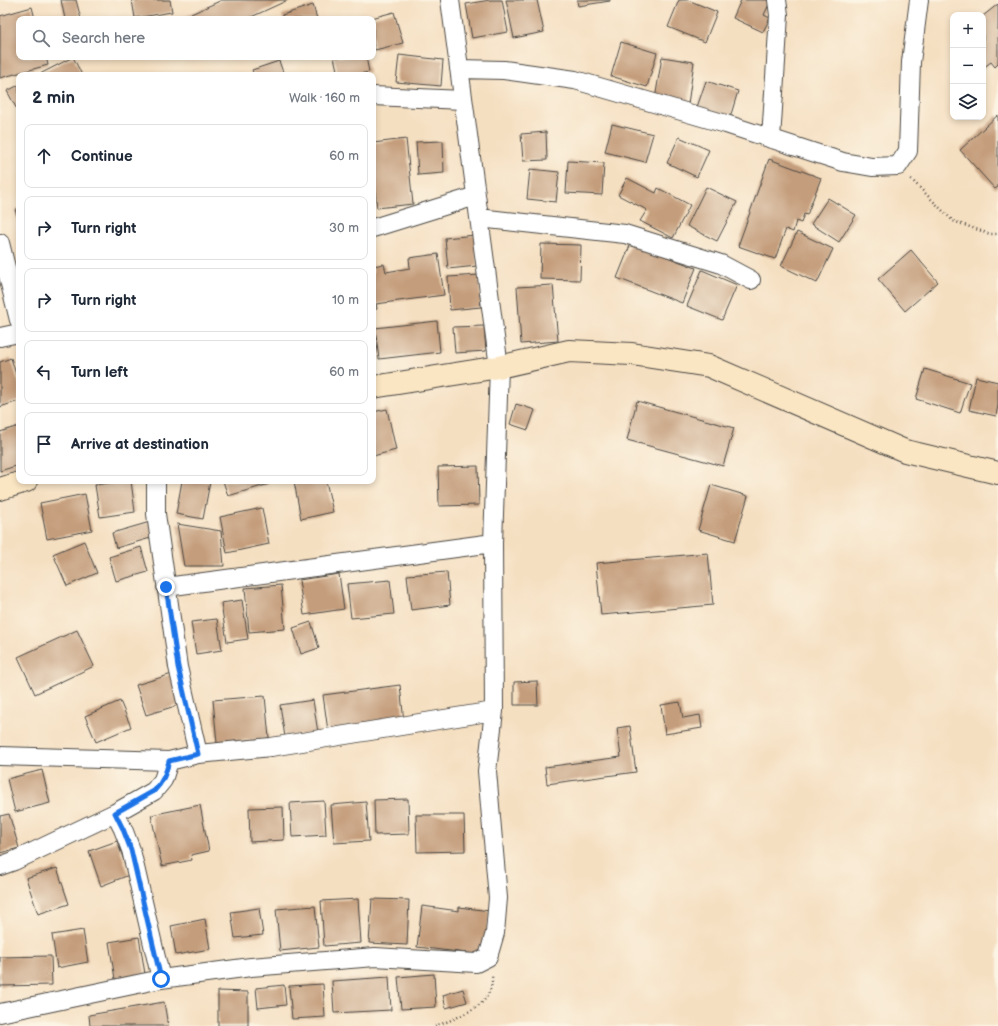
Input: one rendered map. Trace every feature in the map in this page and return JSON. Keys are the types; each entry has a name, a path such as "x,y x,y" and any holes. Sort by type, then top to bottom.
{"street":[{"path":"0,1013 161,979 251,967 375,957 476,963 488,957 495,933 498,898 487,772 494,711 493,543 499,367 450,0"},
{"path":"771,138 779,15 777,0"},
{"path":"459,69 504,70 575,80 726,124 843,162 872,167 898,166 908,151 912,62 919,0"},
{"path":"376,96 463,100"},
{"path":"376,227 476,196"},
{"path":"479,218 625,234 721,264 751,280"},
{"path":"0,243 16,308"},
{"path":"0,337 16,334"},
{"path":"376,387 499,367 569,352 632,354 709,366 905,451 998,474"},
{"path":"0,489 16,484"},
{"path":"156,484 156,514 178,667 198,754"},
{"path":"166,587 493,543"},
{"path":"0,756 169,761 198,754 271,747 494,711"},
{"path":"0,866 14,861 115,813 154,791 165,776 169,761"},
{"path":"115,813 131,850 161,979"}],"path":[{"path":"898,166 953,221 990,234 998,234"},
{"path":"435,1026 458,1017 485,1000 489,993 492,978 488,957"}],"building":[{"path":"61,0 76,0 80,16 64,16"},
{"path":"132,0 170,0 172,12 147,16 135,16"},
{"path":"222,0 288,0 253,16 187,16"},
{"path":"490,0 502,0 508,32 472,38 466,4"},
{"path":"506,0 537,0 544,32 514,38"},
{"path":"577,0 610,0 610,1 578,6"},
{"path":"679,0 688,0 717,12 705,42 668,27"},
{"path":"741,0 771,0 764,15 770,18 763,32 733,18"},
{"path":"998,4 998,64 995,67 991,62 986,66 986,14"},
{"path":"313,5 316,16 282,16"},
{"path":"32,7 34,16 16,16 16,60 47,60 48,65 22,72 16,72 16,74 0,78 0,16"},
{"path":"394,12 403,43 376,50 376,17"},
{"path":"621,42 657,53 647,87 611,76"},
{"path":"399,55 443,60 441,86 396,82"},
{"path":"662,57 694,62 688,104 655,99"},
{"path":"67,60 74,60 80,72 44,72"},
{"path":"335,60 367,60 369,72 337,72"},
{"path":"279,61 283,72 253,72 252,70"},
{"path":"706,81 738,91 729,121 696,110"},
{"path":"16,86 16,108 7,91"},
{"path":"998,115 998,187 995,189 960,150"},
{"path":"612,124 653,134 645,162 605,152"},
{"path":"546,132 547,160 523,161 521,134"},
{"path":"679,137 709,150 697,177 667,163"},
{"path":"406,139 413,204 377,208 376,143"},
{"path":"443,141 444,173 418,175 416,142"},
{"path":"769,159 821,178 807,215 804,214 801,223 796,221 793,232 786,229 775,259 738,246"},
{"path":"568,161 604,163 602,195 566,193"},
{"path":"530,169 559,172 556,202 527,199"},
{"path":"627,178 656,193 658,188 690,205 673,238 640,221 647,210 618,195"},
{"path":"706,187 737,202 717,241 687,226"},
{"path":"828,198 856,215 839,242 811,224"},
{"path":"797,232 833,249 817,283 781,266"},
{"path":"475,235 477,266 448,269 445,238"},
{"path":"631,243 696,268 682,303 617,278"},
{"path":"541,244 581,245 580,280 540,279"},
{"path":"911,250 938,282 905,311 878,279"},
{"path":"438,254 444,295 376,304 376,265 384,264 386,272 410,268 409,258"},
{"path":"702,270 737,285 722,320 687,306"},
{"path":"479,275 481,307 450,310 448,277"},
{"path":"553,285 558,341 521,344 517,287"},
{"path":"437,321 440,352 379,359 376,328"},
{"path":"484,326 486,351 455,353 453,327"},
{"path":"11,358 16,374 16,402 0,407 0,362"},
{"path":"925,369 970,383 960,413 916,399"},
{"path":"976,377 998,382 998,405 996,416 969,410"},
{"path":"637,401 734,428 723,466 627,440"},
{"path":"516,404 535,410 528,430 510,424"},
{"path":"387,409 396,450 376,455 376,411"},
{"path":"16,427 16,466 0,471 0,432"},
{"path":"478,466 479,505 439,506 438,467"},
{"path":"131,484 135,512 100,517 95,485"},
{"path":"181,484 210,484 203,519 176,514"},
{"path":"224,484 269,484 228,496"},
{"path":"295,484 327,484 333,512 301,519"},
{"path":"711,485 748,496 735,541 698,530"},
{"path":"85,494 92,530 47,539 40,503"},
{"path":"262,508 269,544 227,553 220,517"},
{"path":"150,522 154,537 116,548 112,533"},
{"path":"177,524 221,531 224,566 184,566"},
{"path":"84,541 97,573 67,586 53,554"},
{"path":"141,547 148,572 116,581 109,557"},
{"path":"708,553 713,605 601,615 596,563"},
{"path":"447,572 450,605 411,610 407,575"},
{"path":"339,574 344,609 304,615 299,580"},
{"path":"390,580 394,614 351,618 347,584"},
{"path":"281,585 285,629 249,632 245,588"},
{"path":"242,600 248,639 227,642 221,603"},
{"path":"217,619 222,650 196,654 191,622"},
{"path":"311,622 319,648 301,654 293,628"},
{"path":"77,630 94,666 35,694 18,657"},
{"path":"172,674 182,704 146,715 136,685"},
{"path":"537,681 538,705 514,705 514,682"},
{"path":"400,685 404,722 328,731 323,695"},
{"path":"265,696 269,738 217,743 213,700"},
{"path":"313,700 318,733 285,737 280,705"},
{"path":"120,701 131,727 96,742 85,716"},
{"path":"680,702 683,718 700,715 702,728 665,734 661,705"},
{"path":"630,726 636,772 547,784 545,767 621,757 617,728"},
{"path":"42,770 50,803 15,812 7,779"},
{"path":"408,799 409,834 375,835 374,800"},
{"path":"324,801 326,835 292,837 290,803"},
{"path":"366,802 369,841 334,843 331,805"},
{"path":"200,805 209,851 191,855 192,860 162,866 151,815"},
{"path":"283,807 284,840 250,842 249,808"},
{"path":"9,814 19,848 0,853 0,816"},
{"path":"416,815 464,815 465,851 417,852"},
{"path":"117,841 129,875 101,886 89,851"},
{"path":"57,868 69,904 38,914 26,878"},
{"path":"358,899 361,943 324,946 321,901"},
{"path":"372,899 409,900 407,945 369,943"},
{"path":"315,906 319,947 280,951 276,909"},
{"path":"422,906 459,911 459,907 490,911 484,955 417,947"},
{"path":"259,908 263,935 235,938 231,912"},
{"path":"205,919 210,949 176,955 171,926"},
{"path":"83,930 88,962 57,968 52,935"},
{"path":"139,937 145,974 115,979 109,942"},
{"path":"51,956 52,985 0,986 0,957"},
{"path":"434,974 436,1007 401,1009 398,977"},
{"path":"389,977 391,1010 334,1013 332,981"},
{"path":"323,984 325,1017 292,1019 289,986"},
{"path":"284,985 286,1005 258,1008 256,988"},
{"path":"463,989 467,1002 446,1008 443,995"},
{"path":"218,991 248,992 248,1026 218,1026"},
{"path":"164,1002 168,1026 90,1026 89,1015"}],"route":[{"path":"161,979 131,850 115,813 154,791 163,780 167,772 169,761 198,754 178,667 166,587"}]}
